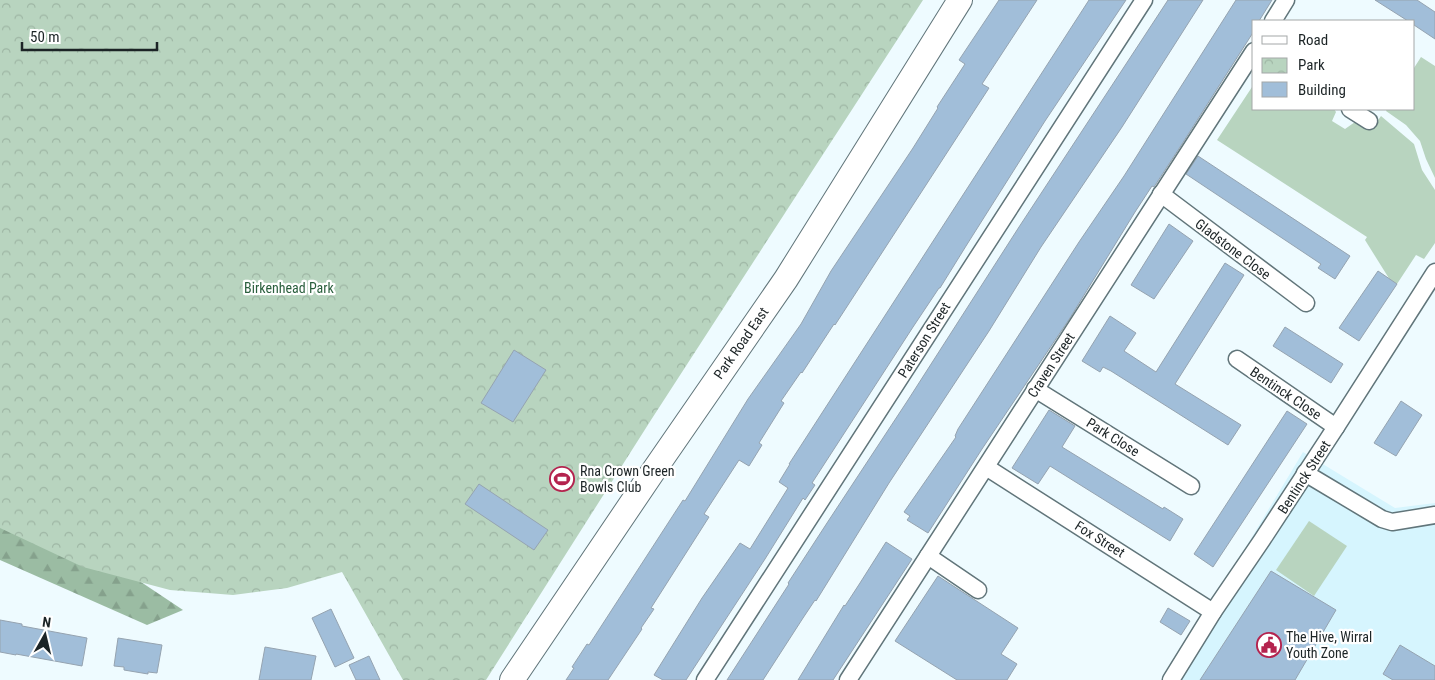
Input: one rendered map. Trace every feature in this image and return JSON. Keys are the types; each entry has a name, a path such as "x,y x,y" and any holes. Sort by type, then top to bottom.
{"street":[{"name":"Park Road East","path":"512,680 786,279 960,0"},
{"name":"Paterson Street","path":"706,680 1144,0"},
{"path":"1274,20 1286,0"},
{"name":"Craven Street","path":"848,680 1252,54"},
{"path":"1352,110 1369,121"},
{"name":"Gladstone Close","path":"1161,194 1306,303"},
{"name":"Bentinck Street","path":"1171,680 1213,612 1336,427 1435,272"},
{"name":"Bentinck Close","path":"1237,360 1336,427"},
{"name":"Park Close","path":"1035,389 1191,486"},
{"name":"Fox Street","path":"986,467 1213,612"},
{"path":"1305,473 1382,519 1392,522 1435,515"},
{"path":"928,556 978,590"}],"shaded area":[{"path":"1303,452 1395,508 1435,503 1435,680 1166,680"}],"green space":[{"name":"Birkenhead Park","path":"0,0 923,0 651,420 486,680 403,680 342,572 287,588 233,595 170,590 83,567 0,528"},
{"path":"1421,57 1435,66 1435,178 1420,141 1406,125 1386,111 1415,110 1415,66"},
{"path":"1252,87 1252,110 1335,110 1336,112 1332,121 1345,129 1355,122 1374,126 1381,116 1414,144 1422,170 1435,190 1435,243 1424,259 1416,255 1397,284 1390,280 1365,240 1367,237 1217,140"},
{"path":"0,488 183,610 147,625 0,560"},
{"path":"1309,521 1347,546 1314,596 1276,570"}],"building":[{"path":"999,0 1037,0 982,84 989,88 835,325 781,401 784,403 759,443 762,445 749,466 739,460 704,514 709,517 651,608 654,609 642,629 608,680 566,680 587,644 589,645 683,500 685,501 748,399 801,324 831,271 913,148 965,64 959,60"},
{"path":"1089,0 1126,0 1045,121 940,288 812,483 815,485 805,500 803,498 686,680 663,680 654,675 702,598 740,543 750,549 788,488 779,482 789,464"},
{"path":"1168,0 1203,0 1122,127 1041,247 989,331 889,483 816,601 763,680 727,680 788,583"},
{"path":"1236,0 1272,0 1260,20 1252,20 1252,34 1154,187 1152,186 1135,212 1070,318 928,533 907,520 910,516 904,512 956,437 958,429 1124,176"},
{"path":"1375,0 1417,0 1435,12 1435,39 1415,26 1415,20 1406,20"},
{"path":"1198,156 1350,256 1335,279 1318,268 1321,264 1186,174"},
{"path":"1169,224 1193,241 1154,299 1131,285"},
{"path":"1225,263 1244,275 1175,384 1241,425 1228,445 1111,371 1103,367 1100,372 1082,361 1110,316 1136,333 1124,351 1156,372"},
{"path":"1378,271 1397,284 1359,341 1339,328"},
{"path":"1285,327 1343,364 1331,383 1273,346"},
{"path":"514,350 546,370 513,422 481,403"},
{"path":"1401,401 1422,415 1396,456 1374,443"},
{"path":"1049,410 1075,426 1062,447 1163,509 1164,507 1183,519 1170,541 1050,466 1038,484 1012,468"},
{"path":"1287,411 1307,424 1213,567 1194,554"},
{"path":"479,484 548,530 534,550 465,504"},
{"path":"886,542 912,559 833,680 798,680 844,605"},
{"name":"The Hive, Wirral Youth Zone","path":"1271,571 1336,610 1295,680 1200,680"},
{"path":"938,576 1018,628 1001,654 1017,664 1007,680 957,680 895,641"},
{"path":"1168,608 1190,621 1181,635 1160,622"},
{"path":"331,609 354,658 335,667 312,618"},
{"path":"0,620 87,638 82,666 0,652"},
{"path":"118,638 162,645 157,673 148,672 148,674 124,670 124,667 114,666"},
{"path":"1400,645 1435,666 1435,680 1393,680 1383,674"},
{"path":"265,647 316,656 311,680 259,680"},
{"path":"369,656 380,680 356,680 349,665"}],"place":[{"name":"Rna Crown Green Bowls Club","path":"562,479"},
{"name":"The Hive, Wirral Youth Zone","path":"1269,645"}]}
